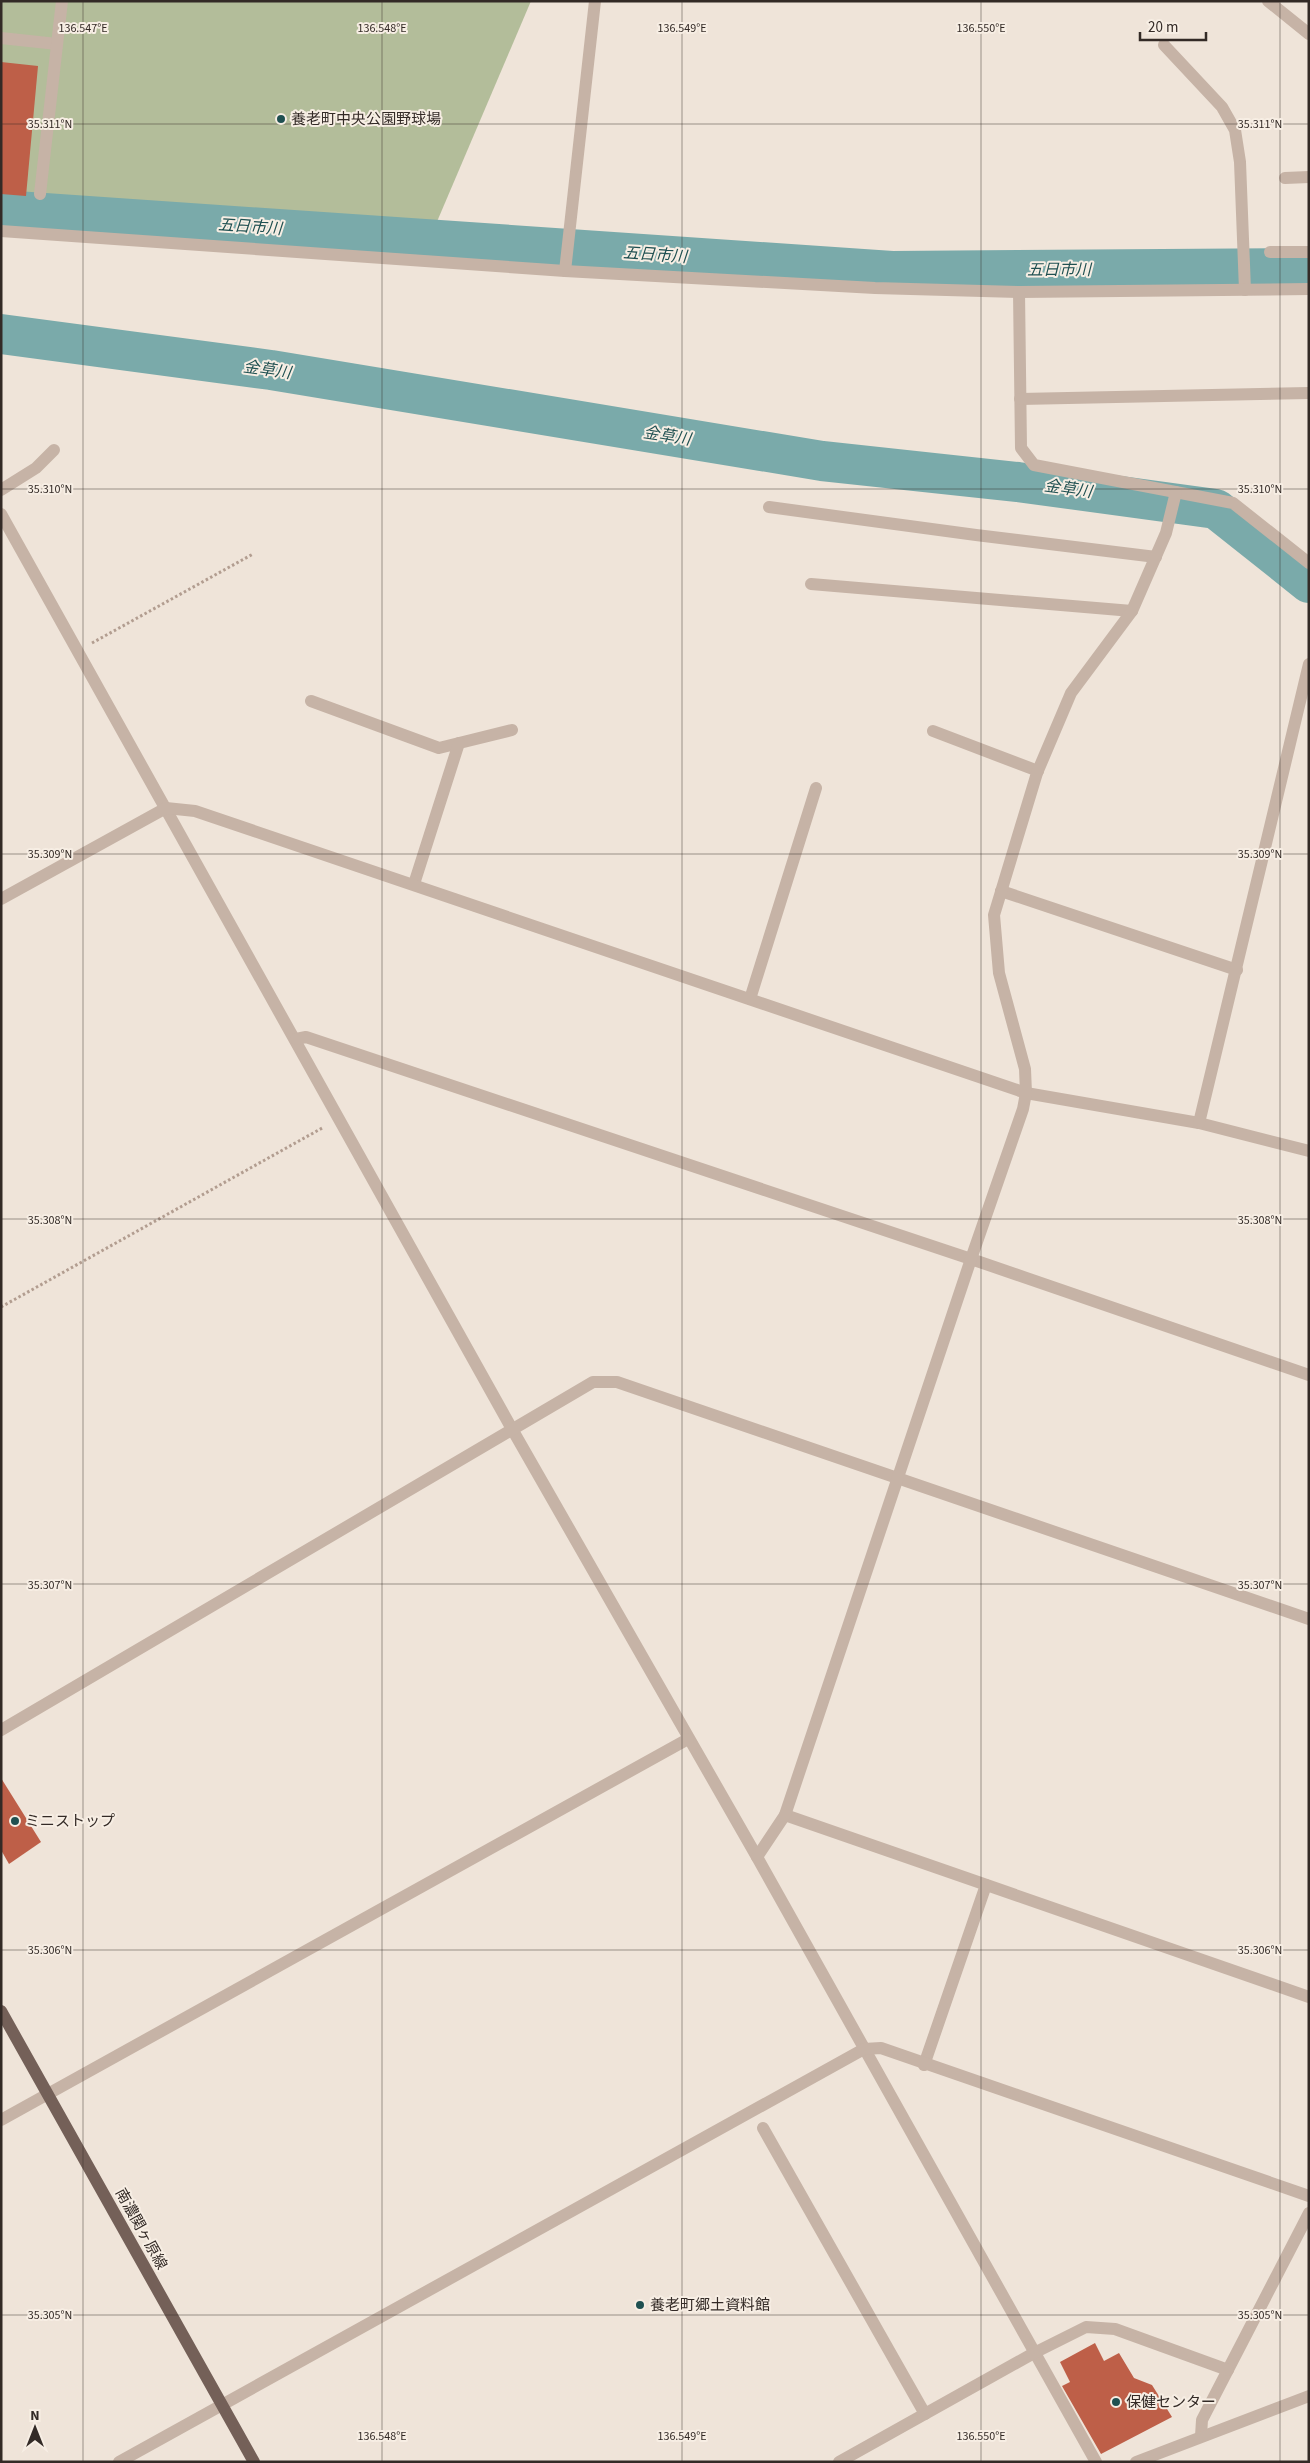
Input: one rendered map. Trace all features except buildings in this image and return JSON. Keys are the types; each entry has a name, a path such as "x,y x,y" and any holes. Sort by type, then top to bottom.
{"main road":[{"name":"南濃関ヶ原線","path":"1,2011 254,2462"}],"street":[{"path":"40,194 62,1"},
{"path":"564,271 595,1"},
{"path":"1268,1 1309,34"},
{"path":"1,38 57,44"},
{"path":"1164,45 1222,107 1235,130 1240,162 1245,290"},
{"path":"1285,178 1309,177"},
{"path":"1,231 564,271 875,288 1019,292 1309,289"},
{"path":"1270,252 1309,252"},
{"path":"1019,292 1021,448 1034,465 1175,495 1233,503 1309,563"},
{"path":"1020,399 1309,393"},
{"path":"1,490 36,468 54,450"},
{"path":"757,1857 785,1815 1023,1108 1026,1093 1025,1069 999,973 994,915 1001,891 1038,771 1071,693 1132,612 1166,533 1175,495"},
{"path":"769,507 976,536 1156,557"},
{"path":"1,514 296,1039 338,1119 512,1429 757,1857 1096,2462"},
{"path":"811,584 1132,612"},
{"path":"1200,1123 1309,664"},
{"path":"311,701 439,748 512,730"},
{"path":"933,731 1038,771"},
{"path":"414,884 459,743"},
{"path":"750,999 816,788"},
{"path":"1,899 166,808 195,810 1026,1093 1200,1123 1309,1151"},
{"path":"1001,891 1237,970"},
{"path":"296,1039 306,1037 971,1259 1309,1375"},
{"path":"1,1730 593,1382 618,1382 1309,1619"},
{"path":"1,2120 688,1739"},
{"path":"785,1815 1309,1997"},
{"path":"924,2065 986,1885"},
{"path":"119,2462 864,2048 881,2048 924,2065 1309,2196"},
{"path":"763,2128 925,2414"},
{"path":"1201,2436 1202,2420 1309,2213"},
{"path":"839,2462 1034,2353 1086,2327 1115,2329 1228,2370"},
{"path":"1136,2462 1309,2396"}],"path":[{"path":"78,651 253,554"},
{"path":"1,1307 338,1119"}],"green space":[{"name":"養老町中央公園野球場","path":"1,1 531,1 433,231 1,199"}],"waterway":[{"name":"五日市川","path":"1,210 892,271 1309,268"},
{"name":"金草川","path":"1,334 271,370 822,461 1018,482 1216,509 1309,583"}],"place":[{"name":"養老町中央公園野球場","path":"281,119"},
{"name":"ミニストップ","path":"15,1821"},
{"name":"養老町郷土資料館","path":"640,2305"},
{"name":"保健センター","path":"1116,2402"}]}
